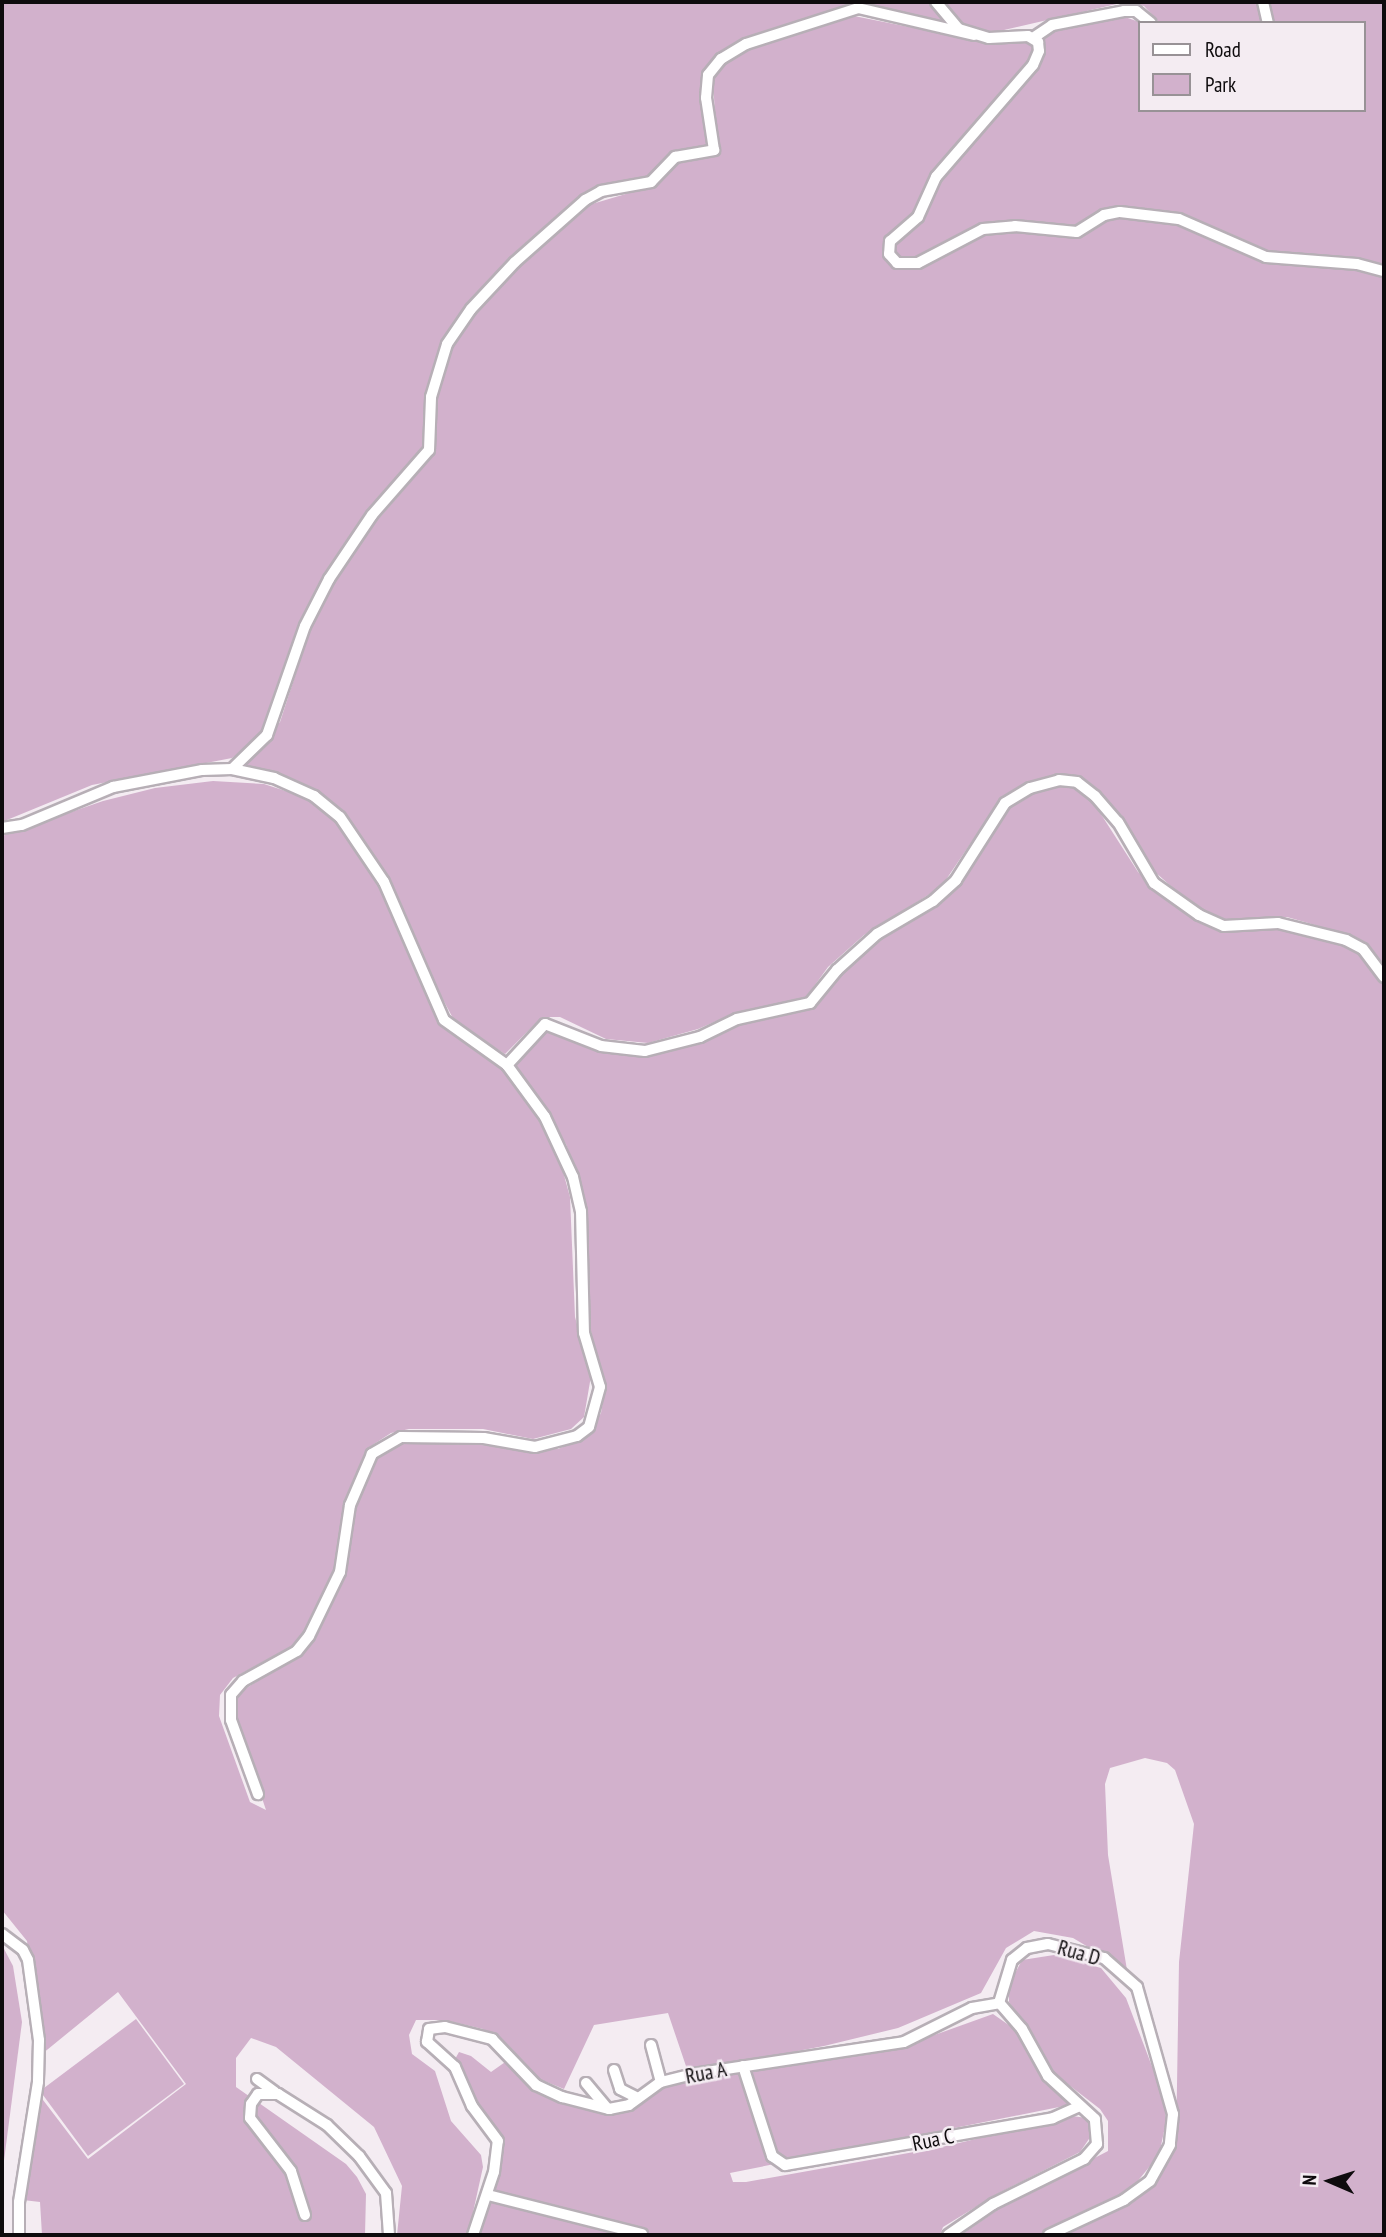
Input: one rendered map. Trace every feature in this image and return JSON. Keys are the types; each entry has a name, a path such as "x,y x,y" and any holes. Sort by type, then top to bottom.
{"street":[{"path":"936,2 959,29 974,35"},
{"path":"1263,2 1268,21"},
{"path":"232,769 267,735 305,626 329,579 372,515 429,450 431,397 447,344 471,309 515,262 585,200 601,191 650,182 675,158 714,150 706,99 708,75 720,59 746,44 858,8 974,35 1033,38 1052,24 1131,10 1148,21"},
{"path":"1033,38 1040,51 1033,65 936,177 923,210 890,241 891,260 907,265 918,263 983,229 1015,226 1077,232 1104,215 1119,212 1179,219 1266,257 1357,264 1384,271"},
{"path":"2,828 22,825 123,784 232,769 296,787 340,817 384,882 444,1020 508,1065 545,1117 573,1177 581,1211 584,1333 600,1387 589,1427 577,1436 535,1447 419,1435 401,1437 372,1454 350,1505 340,1572 309,1636 297,1651 243,1681 231,1695 231,1720 258,1794"},
{"path":"508,1065 545,1024 601,1046 645,1051 700,1037 737,1019 786,1012 810,1003 877,934 933,901 957,880 1005,803 1030,788 1059,780 1077,782 1095,796 1118,822 1153,883 1199,915 1224,926 1278,923 1346,940 1363,950 1384,977"},
{"path":"2,1934 23,1950 29,1960 39,2040 38,2081 19,2202 19,2235"},
{"name":"Rua D","path":"999,2003 1007,1969 1027,1948 1060,1945 1104,1958 1137,1987 1171,2099 1170,2145 1150,2181 1124,2200 1049,2235"},
{"path":"948,2235 993,2204 1092,2152 1098,2127 1088,2112 1078,2107 1048,2076 1023,2029 999,2003"},
{"name":"Rua A","path":"609,2109 623,2108 661,2081 904,2042 972,2008 999,2003"},
{"path":"473,2235 488,2195 498,2141 472,2106 455,2067 427,2042 427,2031 438,2027 492,2039 536,2085 562,2097 609,2109"},
{"path":"651,2046 661,2081"},
{"name":"Rua C","path":"743,2066 772,2156 785,2165 1053,2118 1078,2107"},
{"path":"614,2070 620,2089 638,2098"},
{"path":"257,2079 327,2125 376,2174 389,2205 389,2235"},
{"path":"586,2083 609,2109"},
{"path":"278,2094 258,2094 251,2104 250,2118 291,2171 305,2215"},
{"path":"488,2195 642,2234"}],"green space":[{"path":"2,2 931,2 952,29 863,5 754,38 710,66 710,147 676,153 655,176 568,209 442,348 428,388 423,450 328,573 269,722 257,740 232,758 92,785 2,822"},
{"path":"941,2 1258,2 1262,21 1158,21 1144,6 1121,3 987,34 962,25"},
{"path":"1266,2 1384,2 1384,969 1354,936 1287,917 1231,922 1192,905 1145,863 1101,793 1083,778 1060,773 1002,797 941,887 864,935 828,967 807,996 796,1001 728,1016 698,1029 648,1043 606,1039 560,1017 542,1017 505,1054 455,1022 416,949 385,871 343,814 333,803 300,784 243,766 280,722 314,618 351,551 430,459 435,443 433,399 448,349 466,321 509,274 574,215 592,204 656,185 681,159 717,153 713,79 728,60 745,51 854,16 989,43 1125,17 1138,22 1138,112 1365,112 1365,21 1271,21"},
{"path":"213,781 264,784 304,797 331,816 381,887 437,1021 495,1062 526,1098 559,1157 570,1197 575,1317 591,1376 584,1417 571,1429 533,1439 483,1429 409,1429 391,1433 371,1446 348,1500 334,1571 312,1618 295,1645 233,1678 220,1695 219,1716 250,1802 266,1810 233,1712 235,1696 284,1663 316,1632 341,1578 356,1497 374,1458 403,1441 558,1449 587,1437 601,1413 605,1389 590,1327 588,1249 581,1185 566,1144 513,1064 545,1028 609,1053 643,1056 686,1047 738,1024 810,1009 869,946 957,886 1004,811 1034,793 1062,784 1088,794 1138,872 1187,913 1225,931 1275,926 1339,942 1357,949 1384,980 1384,2235 1057,2235 1137,2197 1163,2172 1176,2147 1179,1962 1194,1824 1175,1770 1167,1763 1145,1758 1110,1768 1105,1784 1108,1855 1127,1970 1073,1938 1034,1931 1006,1948 981,1993 898,2028 824,2046 688,2072 668,2013 594,2025 564,2089 537,2078 509,2046 483,2029 445,2020 416,2020 409,2035 412,2054 435,2071 451,2121 481,2155 483,2167 468,2235 397,2235 402,2186 374,2127 276,2047 251,2038 236,2058 236,2087 346,2164 366,2194 365,2235 42,2235 40,2202 23,2200 40,2096 88,2159 186,2084 118,1992 42,2054 27,1941 2,1910 2,836 103,801 155,788"},
{"path":"2,1945 13,1966 22,2022 2,2176"},
{"path":"1054,1955 1101,1968 1126,1998 1164,2098 1166,2122 1159,2155 1132,2188 1041,2235 961,2235 1006,2204 1108,2151 1108,2121 1100,2109 1056,2075 1009,2002 1009,1985 1022,1960"},
{"path":"993,2014 1013,2028 1043,2077 1069,2105 730,2173 733,2182 746,2182 942,2147 1072,2116 1087,2118 1091,2136 1080,2152 997,2194 943,2227 940,2235 646,2235 490,2194 500,2156 454,2061 459,2052 471,2056 491,2072 508,2060 537,2091 608,2111 673,2083 890,2051"},
{"path":"136,2019 184,2084 88,2156 40,2091"},
{"path":"489,2200 620,2235 478,2235"}]}
